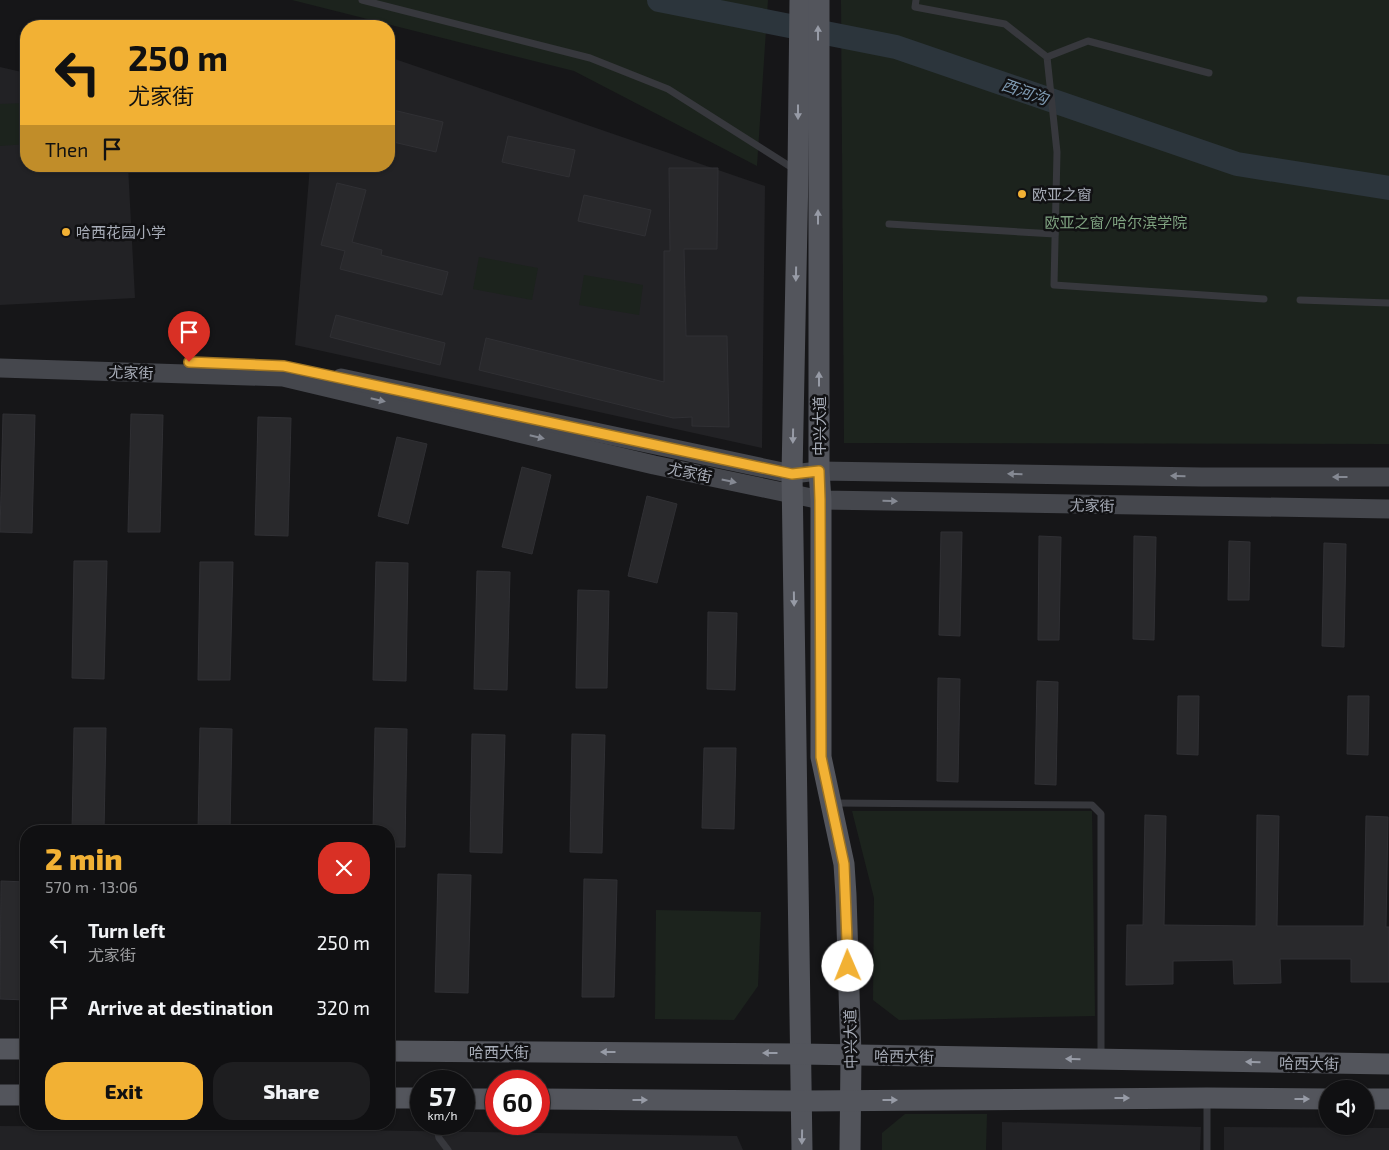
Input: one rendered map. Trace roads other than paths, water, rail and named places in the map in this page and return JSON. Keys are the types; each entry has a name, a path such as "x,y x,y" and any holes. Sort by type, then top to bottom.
{"main road":[{"name":"中兴大道","path":"800,0 808,64 820,500 821,757 844,864 851,1055 850,1150"},
{"name":"中兴大道","path":"802,1150 792,484 798,172 808,64 819,0"},
{"name":"尤家街","path":"0,356 284,366 792,484 820,500 1389,509"},
{"name":"尤家街","path":"0,368 283,377 654,465 792,484 819,471 1202,477 1389,476"},
{"path":"0,1049 20,1049"},
{"name":"哈西大街","path":"395,1051 801,1054 1389,1064"},
{"path":"0,1095 20,1095"},
{"path":"395,1098 410,1098"},
{"path":"550,1099 802,1101 1319,1099"},
{"path":"1374,1099 1389,1099"}],"lane":[{"path":"362,0 590,58 668,89 798,172"},
{"path":"916,0 915,7 1005,24 1047,56 1057,152 1054,285 1264,299"},
{"path":"1047,56 1088,41 1209,73"},
{"path":"889,224 1055,234"},
{"path":"1300,300 1389,302"},
{"path":"831,802 1092,804 1102,814 1101,1059"},
{"path":"1207,1098 1207,1150"},
{"path":"438,1135 448,1150"}],"waterway":[{"name":"西河沟","path":"659,0 896,47 1237,164 1389,188"}],"place":[{"name":"欧亚之窗","path":"1022,194"},
{"name":"哈西花园小学","path":"66,232"}],"park label":[{"name":"欧亚之窗/哈尔滨学院","path":"1116,222"}]}
